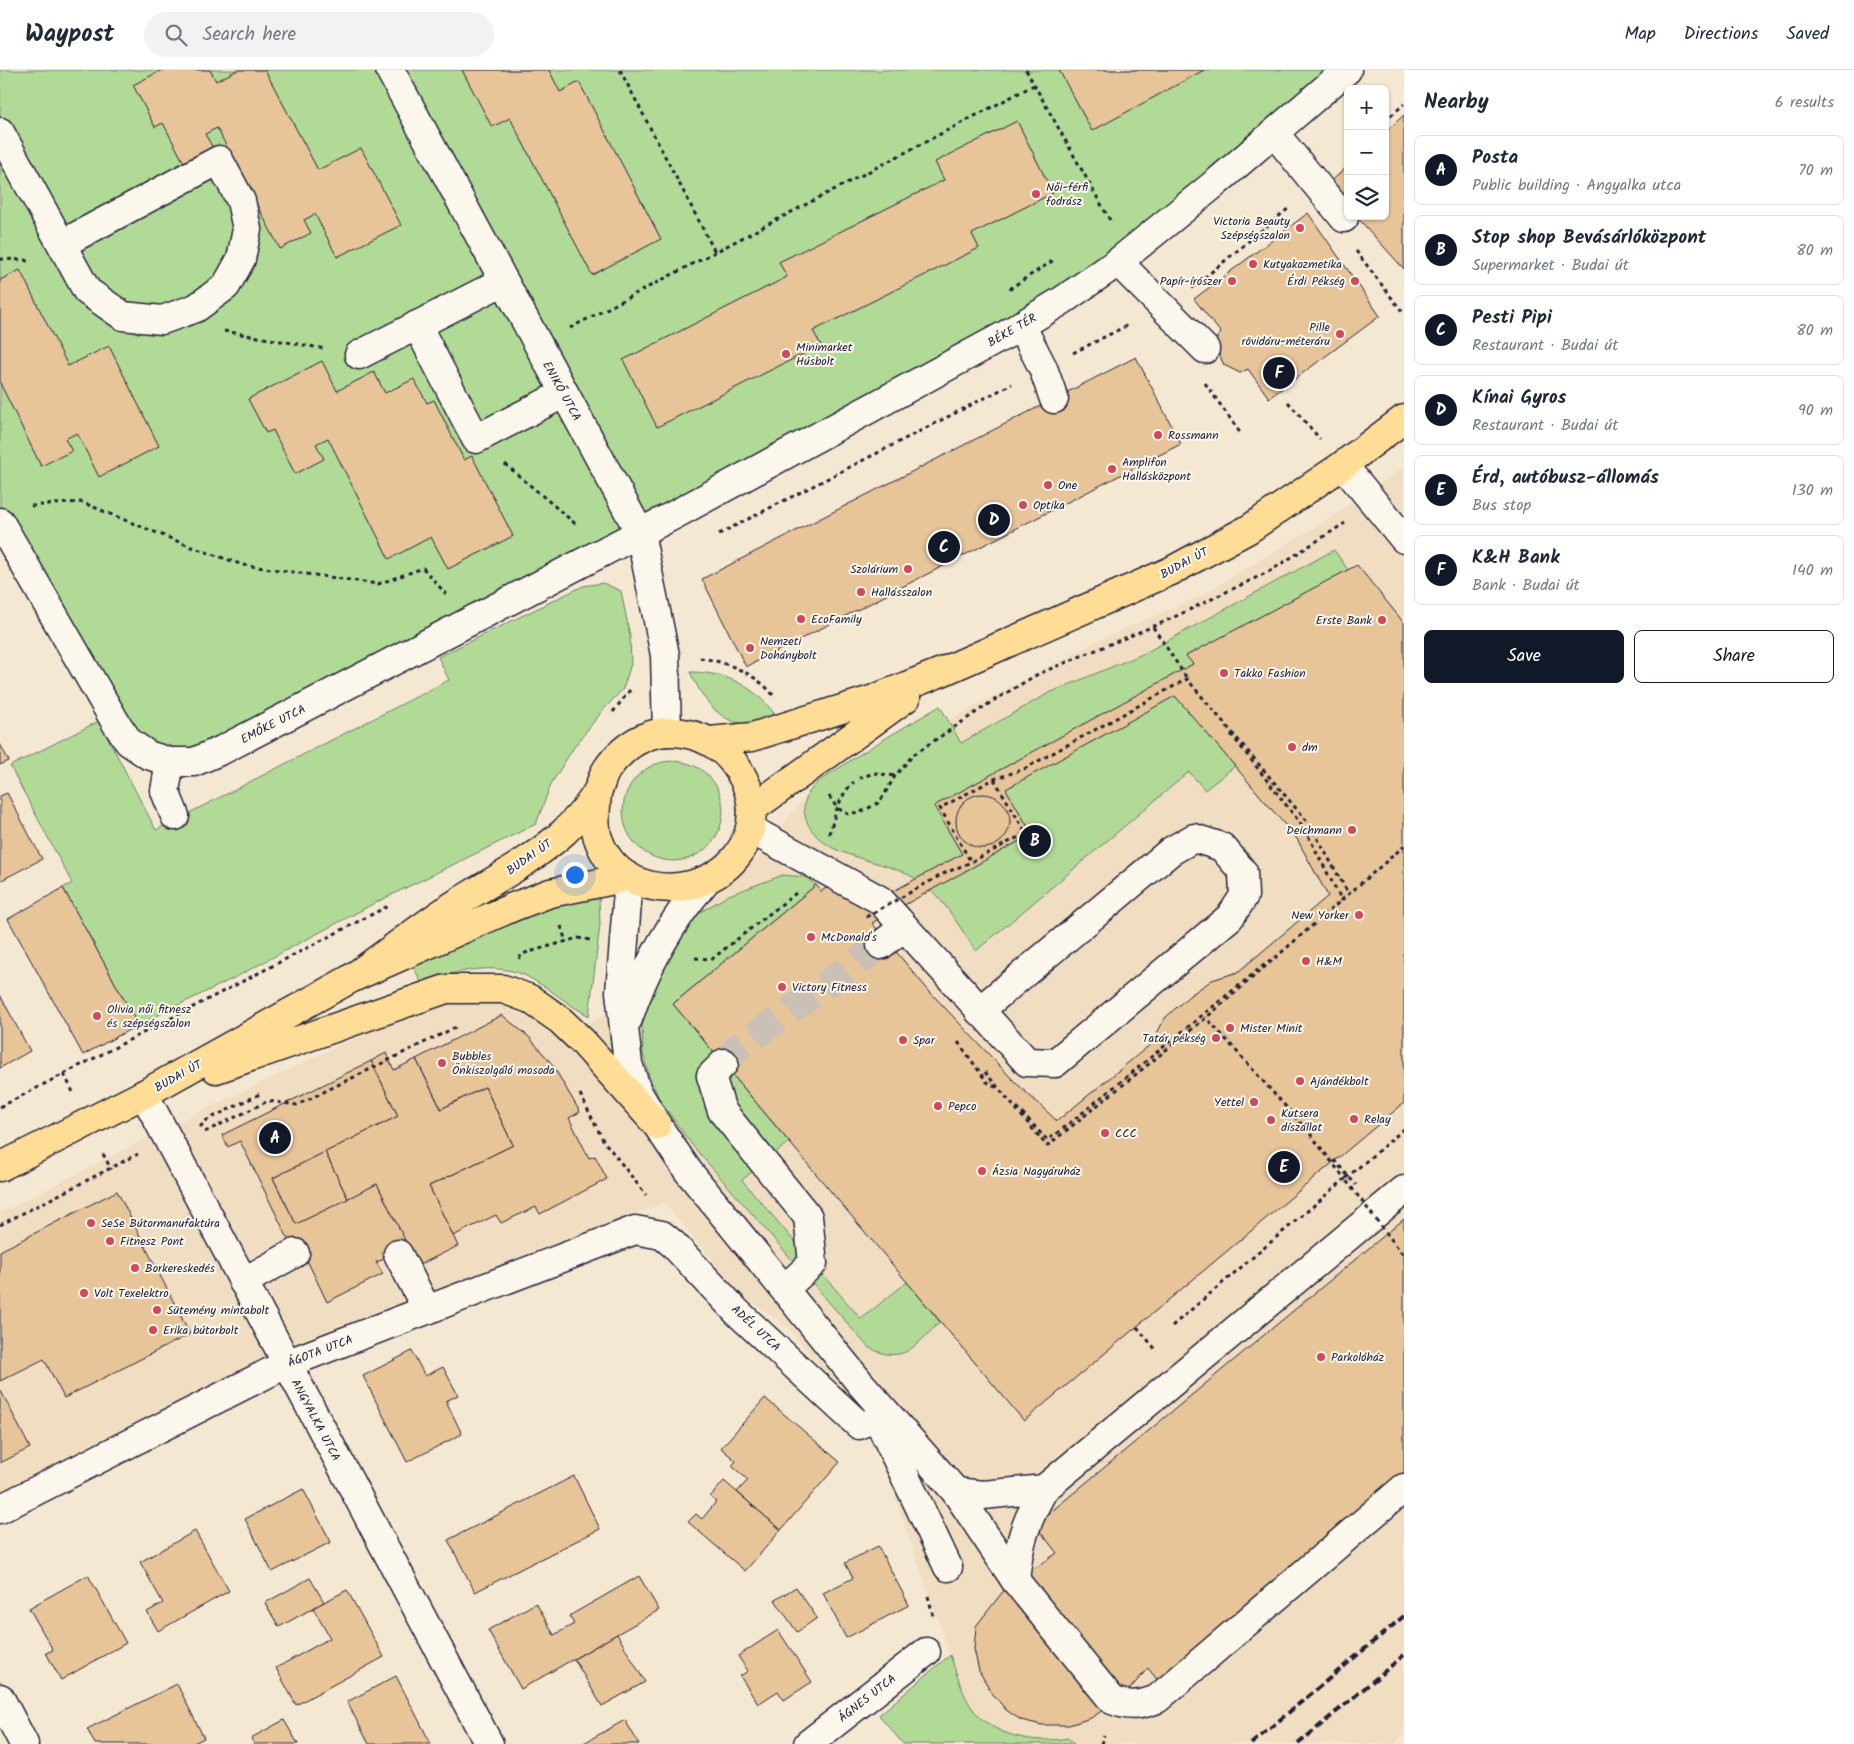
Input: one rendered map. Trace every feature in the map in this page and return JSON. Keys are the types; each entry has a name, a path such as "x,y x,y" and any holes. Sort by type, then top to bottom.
{"main road":[{"name":"BUDAI ÚT","path":"710,741 752,737 793,726 874,699 944,671 1171,571 1249,529 1343,466 1404,420"},
{"name":"BUDAI ÚT","path":"751,819 809,765 944,671"},
{"name":"BUDAI ÚT","path":"667,732 689,734 710,741 728,755 749,790 751,819 740,851 725,869 705,882 682,888 658,887 629,877 611,860 599,841 595,818 597,793 606,770 622,751 643,738 667,732"},
{"name":"BUDAI ÚT","path":"352,978 451,907 564,832 597,793"},
{"name":"BUDAI ÚT","path":"0,1167 144,1094 352,978 531,900 588,884 629,877"},
{"path":"144,1094 446,989 503,989 530,999 560,1020 583,1042 657,1125"}],"street":[{"name":"ENIKŐ UTCA","path":"390,70 502,282 640,533 665,655 667,732"},
{"name":"BÉKE TÉR","path":"640,533 898,395 1063,300 1118,262 1275,134 1347,70"},
{"path":"0,132 87,291 123,316 162,320 196,308 226,286 240,259 247,229 241,201 219,160 62,244"},
{"path":"1275,134 1344,218"},
{"path":"1118,262 1205,349"},
{"path":"359,355 502,282"},
{"path":"417,325 476,439 563,394"},
{"path":"1021,325 1043,368 1054,399"},
{"path":"1343,466 1404,539"},
{"name":"EMŐKE UTCA","path":"0,522 116,723 129,742 148,755 170,762 194,762 222,750 640,533"},
{"path":"170,762 165,791 175,816"},
{"path":"751,819 880,900 979,1011 1027,1062 1055,1063 1230,917 1244,896 1243,872 1222,847 1194,838 1172,851 979,1011"},
{"path":"629,877 620,992 628,1064 637,1091 688,1171 861,1384 956,1492 1015,1580 1112,1700 1124,1705 1140,1706 1156,1699 1404,1488"},
{"path":"625,1030 641,980 681,909 705,882"},
{"path":"881,945 904,927"},
{"path":"724,1063 711,1076 722,1111 808,1217 813,1263 784,1289"},
{"name":"ANGYALKA UTCA","path":"144,1094 489,1744"},
{"path":"1015,1580 1019,1544 1028,1517 1044,1490 1404,1190"},
{"name":"ÁGOTA UTCA","path":"0,1509 286,1364 635,1230 648,1231"},
{"name":"ADÉL UTCA","path":"648,1231 662,1235 673,1244 736,1311 859,1424"},
{"path":"243,1282 296,1253"},
{"path":"398,1254 427,1310"},
{"path":"861,1384 948,1567"},
{"path":"956,1492 983,1495 1044,1490"},
{"name":"ÁGNES UTCA","path":"808,1744 926,1652"},
{"path":"0,1698 24,1744"}],"path":[{"path":"620,70 715,252"},
{"path":"1026,70 1112,224"},
{"path":"537,346 1034,84"},
{"path":"1389,117 1404,104"},
{"path":"1354,247 1404,314"},
{"path":"218,330 359,355"},
{"path":"1202,380 1241,434"},
{"path":"1288,402 1343,466"},
{"path":"476,439 606,550"},
{"path":"27,506 81,502 189,546 243,565 378,584 423,568 469,622"},
{"path":"1152,627 1175,663 1304,828 1342,901"},
{"path":"971,862 940,808 994,779 1024,769 1187,679 1310,825 1348,893"},
{"path":"608,718 627,696 630,688"},
{"path":"866,917 943,874 971,862 1026,833 994,779"},
{"path":"0,1107 392,904"},
{"path":"1204,1014 1360,1189"},
{"path":"206,1132 268,1102 297,1105 461,1025"},
{"path":"958,1041 987,1082 1001,1090"},
{"path":"1228,1043 1249,1065"},
{"path":"578,1091 603,1140 650,1200 638,1206 648,1231"},
{"path":"1172,1326 1404,1129"},
{"path":"0,1225 168,1139"},
{"path":"1334,1162 1404,1256"}],"shaded area":[{"path":"1404,467 1404,1735 1394,1744 1074,1744 1068,1738 1054,1743 1028,1741 1006,1735 988,1724 972,1708 959,1680 871,1429 786,1326 742,1296 664,1203 296,1345 0,1494 0,1213 180,1121 417,1008 446,1001 475,999 506,1006 533,1020 550,1035 646,1001 689,919 754,861 812,787 847,762 940,706 948,720 1095,642 1202,595 1331,517"}],"green space":[{"path":"0,70 1347,70 1118,262 222,750 148,755 0,522"},
{"path":"1334,550 1348,570 1193,664 1235,766 1205,790 1189,772 976,951 940,899 925,885 915,878 894,869 837,850 821,840 808,825 804,807 806,797 814,785 861,753 940,706 961,743 1049,693 1145,653"},
{"path":"603,583 621,591 630,636 631,664 623,689 603,710 574,747 551,784 536,824 373,904 234,978 138,1025 63,888 72,883 10,766 99,721 156,830 449,680 438,657 583,586"},
{"path":"690,672 717,675 741,684 762,699 779,721 747,724 735,722 724,717 705,699"},
{"path":"673,761 692,764 709,775 720,792 723,811 720,830 709,847 692,858 673,861 654,858 637,847 626,830 623,811 626,792 637,775 654,764"},
{"path":"783,875 805,877 816,885 673,1004 789,1142 742,1180 861,1319 907,1282 940,1322 908,1351 900,1354 880,1352 868,1347 692,1145 661,1102 650,1079 643,1054 642,1026 647,1000 689,919 729,895"},
{"path":"599,897 600,925 589,1016 538,982 518,973 490,969 476,970 421,982 412,964 526,914 574,901"},
{"path":"950,1655 968,1702 981,1718 991,1726 1015,1736 1042,1740 1068,1738 1074,1744 903,1744 879,1715"}],"building":[{"path":"162,70 210,70 216,81 238,70 265,70 318,170 361,148 401,225 337,257 315,214 304,220 311,233 280,249 217,128 205,134 213,148 184,163 163,123 155,127 133,85"},
{"path":"462,70 549,70 560,92 579,82 661,239 592,275 510,118 492,127"},
{"path":"1059,70 1204,70 1092,131"},
{"path":"1404,115 1404,269 1360,220 1389,220 1389,128"},
{"path":"1017,121 1053,193 972,234 979,248 813,331 821,345 657,427 623,360 787,277 779,262 944,180 935,162"},
{"path":"1344,170 1344,204 1327,185"},
{"path":"1308,213 1380,316 1269,398 1248,369 1240,373 1224,365 1216,347 1217,337 1221,333 1194,299"},
{"path":"20,270 68,366 109,346 159,446 99,477 77,433 65,439 72,451 41,466 0,383 0,280"},
{"path":"1136,357 1181,444 746,667 702,579"},
{"path":"322,361 337,391 374,372 385,393 414,379 427,403 434,400 464,460 472,456 513,536 448,569 431,537 389,559 328,438 316,444 324,459 295,474 273,430 266,433 248,399"},
{"path":"1357,565 1404,623 1404,1103 1024,1421 673,1004 816,885 821,891 841,880 864,907 962,854 934,806 1193,664 1186,656","holes":["1175,696 1297,839 1328,896 1238,972 1212,980 1189,996 1165,1018 1151,1044 1057,1121 1014,1081 929,991 872,923 1032,834 1006,789"]},
{"path":"0,744 9,761 0,765"},
{"path":"7,793 42,859 0,881 0,796"},
{"path":"983,794 993,796 1002,802 1008,811 1010,821 1008,831 1002,840 993,846 983,848 973,846 964,840 958,831 956,821 958,811 964,802 973,796"},
{"path":"63,888 138,1025 83,1055 8,919"},
{"path":"0,995 30,1051 0,1068"},
{"path":"502,1015 529,1037 552,1064 580,1112 569,1118 589,1158 595,1156 607,1179 540,1214 536,1207 501,1223 496,1215 453,1236 429,1186 513,1145 485,1087 441,1109 416,1059"},
{"path":"386,1053 394,1070 416,1059 441,1109 485,1087 513,1145 429,1186 458,1246 417,1266 377,1184 348,1199 325,1152 398,1116 371,1061"},
{"path":"371,1061 398,1116 273,1178 296,1224 377,1184 410,1250 376,1262 383,1274 327,1302 305,1256 295,1253 240,1141 228,1147 222,1135"},
{"path":"325,1152 348,1199 296,1224 273,1178"},
{"name":"Volt Texelektro","path":"117,1191 190,1334 64,1398 44,1359 0,1381 0,1251"},
{"name":"Parkolóház","path":"1404,1219 1404,1480 1162,1686 1148,1668 1129,1690 1106,1708 1091,1718 1069,1725 1042,1725 1021,1720 1006,1710 992,1693 979,1671 974,1649 976,1626 1005,1589 1057,1553 1035,1525"},
{"path":"412,1351 425,1376 443,1367 458,1395 446,1401 462,1434 407,1462 363,1376"},
{"path":"0,1389 30,1448 0,1463"},
{"path":"765,1398 840,1462 781,1530 737,1492 748,1480 732,1466 736,1461 721,1448"},
{"path":"574,1476 600,1529 475,1592 448,1540"},
{"path":"724,1481 781,1530 745,1571 688,1522 696,1514 702,1519 716,1502 710,1497"},
{"path":"303,1489 331,1542 272,1572 245,1519"},
{"path":"195,1531 229,1591 158,1631 147,1612 163,1603 140,1562"},
{"path":"878,1546 909,1605 846,1638 823,1593 853,1578 845,1563"},
{"path":"88,1575 126,1643 61,1680 46,1653 53,1650 29,1608"},
{"path":"639,1576 659,1610 521,1689 488,1630 536,1603 554,1635 574,1624 569,1616"},
{"path":"310,1578 324,1602 279,1627 265,1603"},
{"path":"796,1587 817,1618 797,1632 775,1600"},
{"path":"347,1590 384,1657 296,1705 276,1668 330,1638 313,1608"},
{"path":"778,1630 812,1682 784,1700 778,1691 758,1704 740,1676 748,1671 738,1656"},
{"path":"617,1634 645,1682 602,1706 574,1659"},
{"path":"396,1676 431,1744 369,1744 347,1702"},
{"path":"177,1684 204,1738 192,1744 95,1744 87,1729"},
{"path":"284,1720 298,1744 254,1744 251,1738"},
{"path":"625,1720 639,1744 582,1744"}],"tunnel":[{"path":"724,1063 736,1049 881,945"}],"railway":[{"path":"1251,1744 1404,1616"},
{"path":"1298,1744 1404,1655"}],"place":[{"name":"Női-férfi fodrász","path":"1036,194"},
{"name":"Victoria Beauty Szépségszalon","path":"1300,228"},
{"name":"Kutyakozmetika","path":"1253,264"},
{"name":"Papír-írószer","path":"1232,281"},
{"name":"Érdi Pékség","path":"1355,281"},
{"name":"Pille rövidáru-méteráru","path":"1340,334"},
{"name":"Minimarket Húsbolt","path":"786,354"},
{"name":"K&H Bank","path":"1279,373"},
{"name":"Rossmann","path":"1158,435"},
{"name":"Amplifon Hallásközpont","path":"1112,469"},
{"name":"One","path":"1048,485"},
{"name":"Optika","path":"1023,505"},
{"name":"Kínai Gyros","path":"994,520"},
{"name":"Pesti Pipi","path":"944,547"},
{"name":"Szolárium","path":"908,569"},
{"name":"Hallásszalon","path":"861,592"},
{"name":"EcoFamily","path":"801,619"},
{"name":"Erste Bank","path":"1382,620"},
{"name":"Nemzeti Dohánybolt","path":"750,648"},
{"name":"Takko Fashion","path":"1224,673"},
{"name":"dm","path":"1292,747"},
{"name":"Deichmann","path":"1352,830"},
{"name":"Stop shop Bevásárlóközpont","path":"1035,841"},
{"name":"New Yorker","path":"1359,915"},
{"name":"McDonald's","path":"811,937"},
{"name":"H&M","path":"1306,961"},
{"name":"Victory Fitness","path":"782,987"},
{"name":"Olivia női fitnesz és szépségszalon","path":"97,1016"},
{"name":"Mister Minit","path":"1230,1028"},
{"name":"Tatár pékség","path":"1216,1038"},
{"name":"Spar","path":"903,1040"},
{"name":"Bubbles Önkiszolgáló mosoda","path":"442,1063"},
{"name":"Ajándékbolt","path":"1300,1081"},
{"name":"Yettel","path":"1254,1102"},
{"name":"Pepco","path":"938,1106"},
{"name":"Relay","path":"1354,1119"},
{"name":"Kutsera díszállat","path":"1271,1120"},
{"name":"CCC","path":"1105,1133"},
{"name":"Posta","path":"275,1138"},
{"name":"Érd, autóbusz-állomás","path":"1284,1167"},
{"name":"Ázsia Nagyáruház","path":"982,1171"},
{"name":"SeSe Bútormanufaktúra","path":"91,1223"},
{"name":"Fitnesz Pont","path":"110,1241"},
{"name":"Borkereskedés","path":"135,1268"},
{"name":"Volt Texelektro","path":"84,1293"},
{"name":"Sütemény mintabolt","path":"157,1310"},
{"name":"Erika bútorbolt","path":"153,1330"},
{"name":"Parkolóház","path":"1321,1357"}]}
